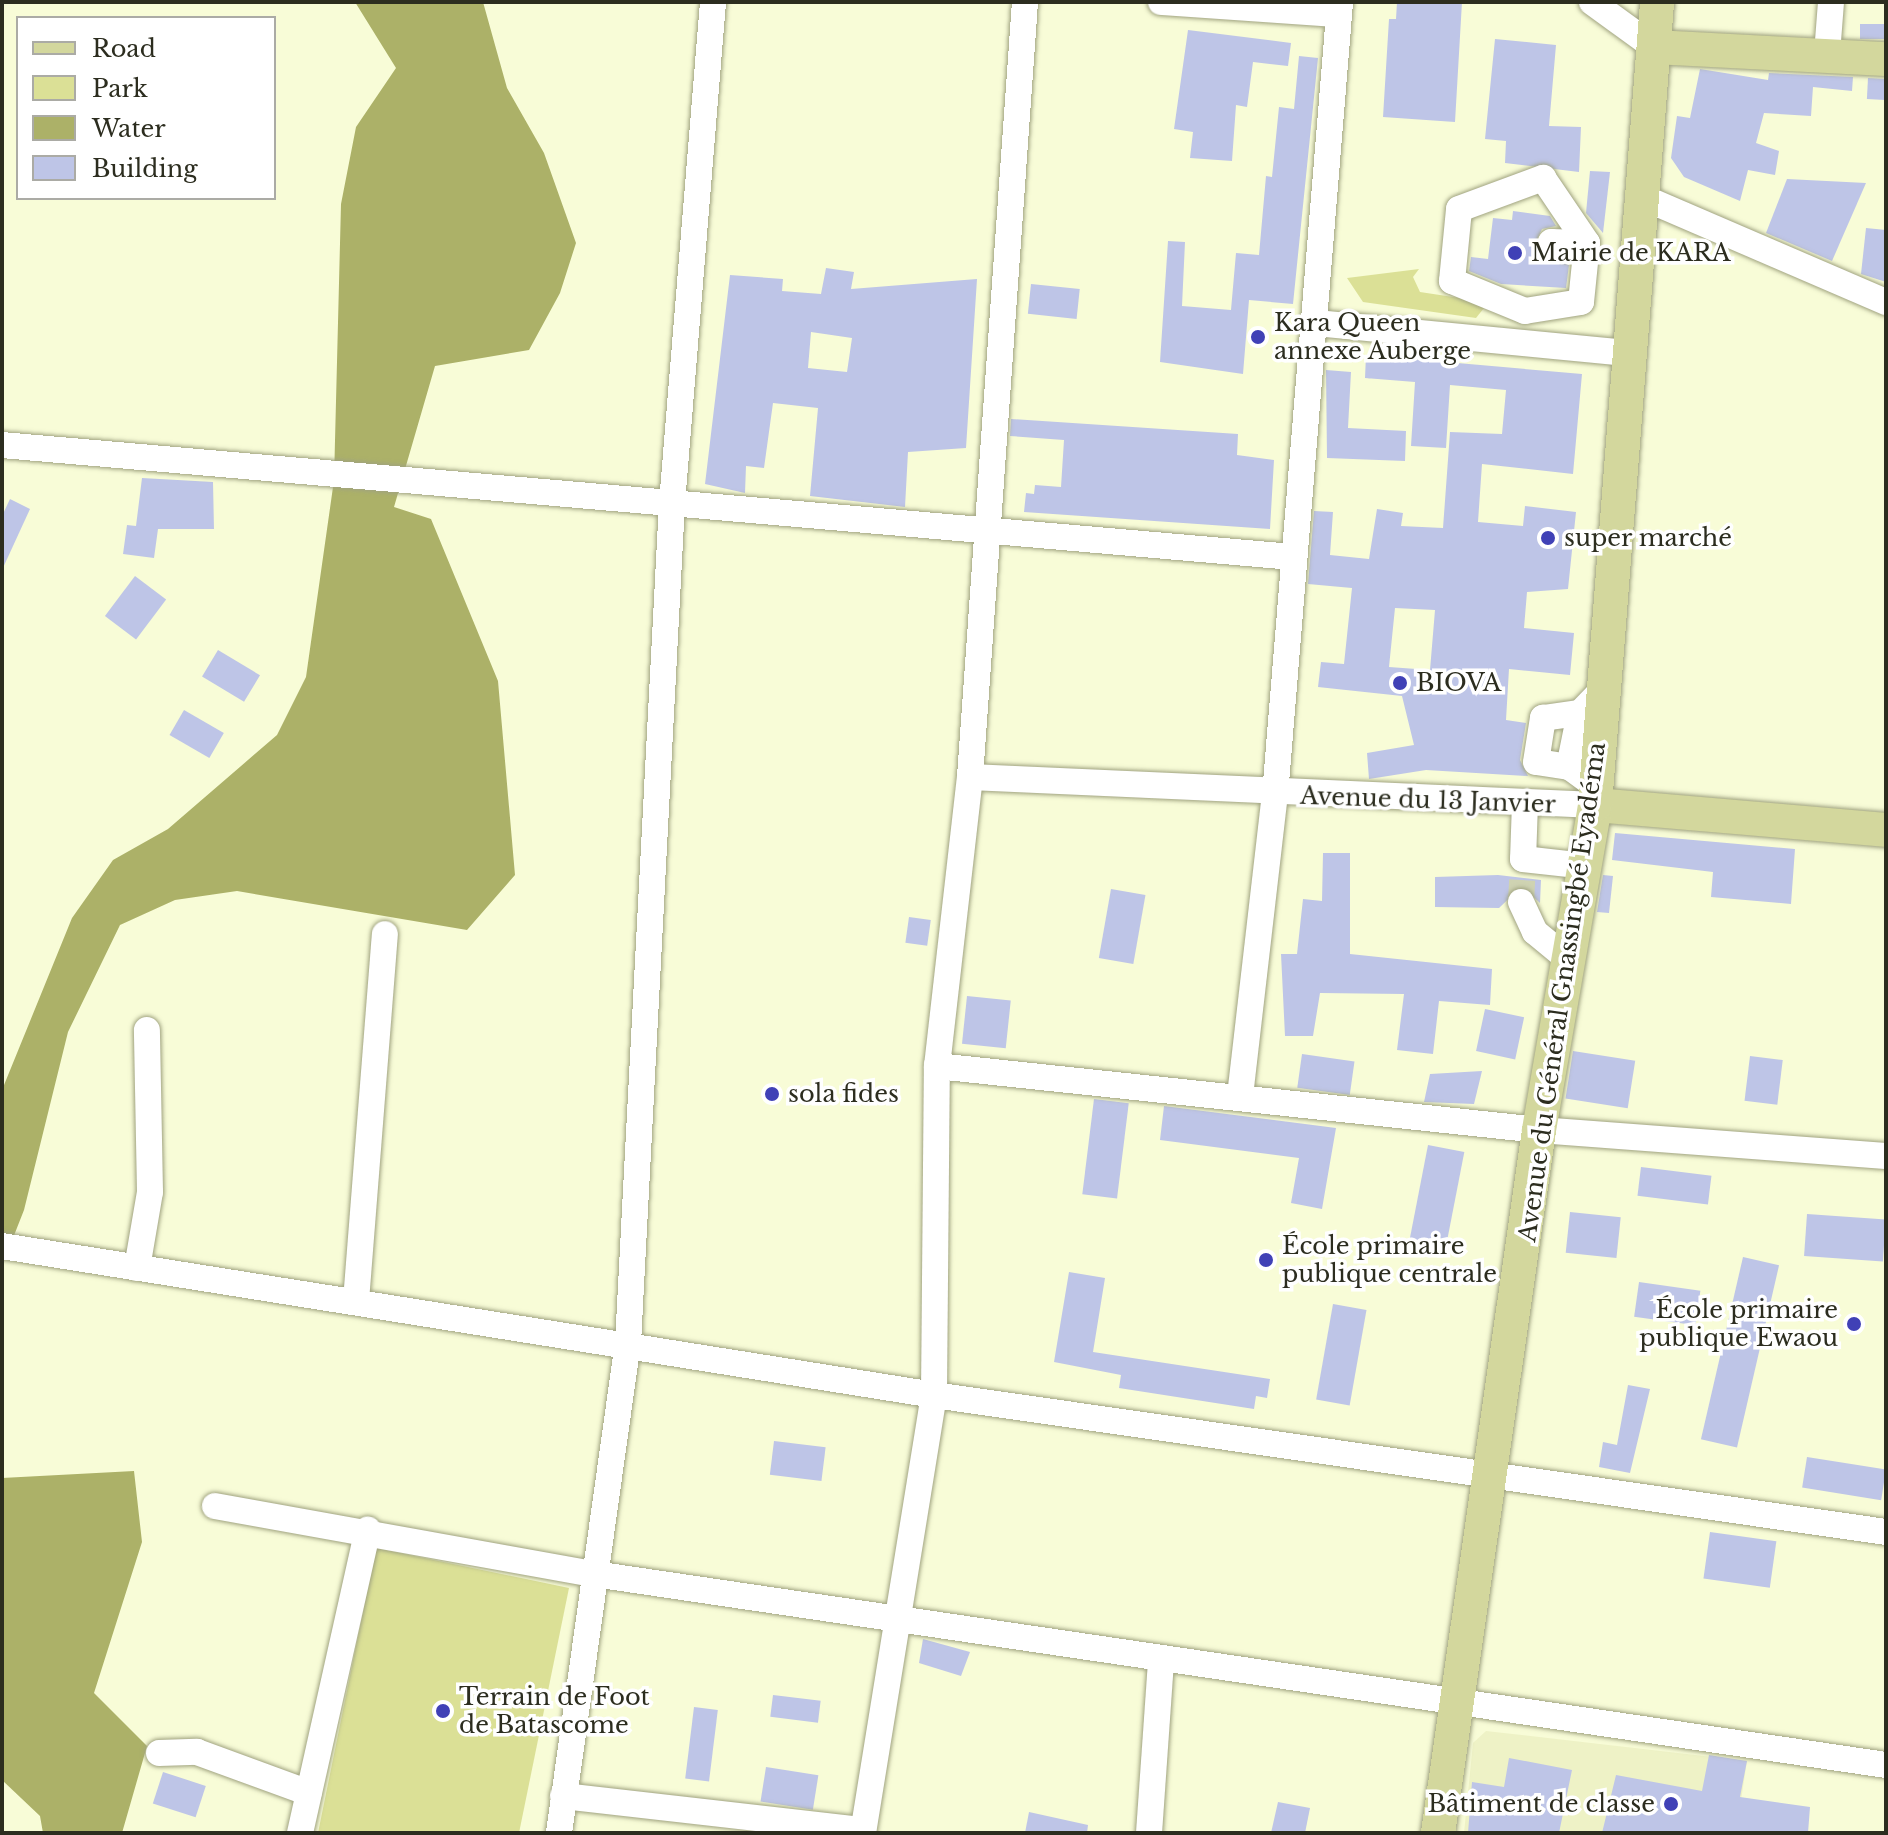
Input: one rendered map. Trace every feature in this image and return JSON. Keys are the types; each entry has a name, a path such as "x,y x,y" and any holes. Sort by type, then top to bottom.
{"main road":[{"name":"Avenue du Général Gnassingbé Eyadéma","path":"1438,1833 1495,1475 1539,1130 1596,796 1657,2"},
{"path":"1654,47 1886,59"},
{"name":"Avenue du 13 Janvier","path":"1596,796 1886,830"}],"street":[{"path":"559,1833 628,1343 672,503 713,2"},
{"path":"563,1796 863,1832 894,1620 934,1395 937,1066 970,777 983,531 1025,2"},
{"path":"1161,2 1339,8 1316,323 1293,557 1275,795 1240,1096"},
{"path":"1592,2 1654,47"},
{"path":"1827,54 1831,2"},
{"path":"1543,172 1577,246 1581,302 1525,311 1452,281 1459,209 1543,172"},
{"path":"1642,197 1886,302"},
{"path":"1516,342 1525,311"},
{"path":"1316,323 1630,353"},
{"path":"2,445 1293,557"},
{"path":"1596,796 1569,767 1536,762 1543,718 1580,713 1604,688"},
{"name":"Avenue du 13 Janvier","path":"970,777 1275,795 1525,803 1596,796"},
{"path":"1525,803 1522,880 1535,932 1569,960"},
{"path":"1522,880 1585,866"},
{"path":"356,1301 385,934"},
{"path":"137,1268 150,1192 147,1030"},
{"path":"937,1066 1539,1130 1886,1156"},
{"path":"2,1246 628,1343 934,1395 1886,1532"},
{"path":"215,1506 368,1530 594,1574 1161,1661 1886,1765"},
{"path":"300,1833 368,1530"},
{"path":"1149,1833 1161,1661"},
{"path":"159,1753 197,1752 309,1793"}],"shaded area":[{"path":"1486,1731 1747,1761 1736,1833 1464,1833 1473,1743"}],"green space":[{"path":"1419,269 1413,277 1420,292 1486,302 1484,308 1476,318 1363,302 1347,278"},
{"name":"Terrain de Foot de Batascome","path":"376,1548 569,1588 519,1833 318,1833"}],"water":[{"path":"355,2 483,2 507,88 544,153 576,243 560,293 529,350 435,366 394,507 431,519 498,681 515,875 467,930 237,891 175,900 120,925 68,1032 24,1210 2,1266 2,1090 72,918 113,860 168,829 277,735 306,677 334,480 341,204 356,127 396,68"},
{"path":"134,1471 142,1542 94,1693 147,1746 122,1833 43,1833 40,1816 2,1780 2,1478"}],"building":[{"path":"1397,2 1462,2 1455,122 1383,117 1389,19 1396,19"},
{"path":"1860,24 1886,24 1886,39 1860,39"},
{"path":"1188,30 1291,43 1288,66 1253,62 1247,107 1236,105 1232,161 1190,158 1193,132 1174,129"},
{"path":"1495,39 1556,45 1549,126 1581,127 1579,172 1505,163 1506,141 1485,139"},
{"path":"1299,56 1318,58 1293,304 1249,300 1243,374 1160,362 1168,241 1185,242 1182,306 1231,310 1236,253 1259,255 1266,176 1272,177 1279,107 1294,109"},
{"path":"1700,69 1768,80 1769,73 1853,77 1852,91 1813,87 1811,116 1764,113 1756,143 1779,151 1775,175 1748,170 1740,201 1684,177 1671,158 1677,116 1690,118"},
{"path":"1868,78 1886,79 1885,100 1867,99"},
{"path":"1590,171 1610,172 1603,233 1586,213"},
{"path":"1787,179 1866,183 1832,261 1766,233"},
{"path":"1513,211 1550,216 1556,226 1542,229 1535,244 1544,256 1569,265 1566,288 1501,284 1469,271 1471,257 1488,259 1493,218 1512,220"},
{"path":"1866,228 1886,230 1886,282 1861,274"},
{"path":"826,268 854,272 851,289 977,279 966,448 908,452 905,507 810,496 818,408 773,403 764,468 746,466 745,493 705,484 730,275 783,279 782,291 821,294","holes":["811,332 852,338 847,372 808,368"]},
{"path":"1031,284 1080,289 1077,319 1028,314"},
{"path":"1366,355 1582,374 1573,474 1482,464 1478,522 1523,526 1525,506 1576,512 1568,589 1527,592 1524,628 1574,633 1570,675 1509,669 1506,720 1526,723 1520,760 1528,776 1426,770 1369,779 1367,753 1414,745 1402,696 1318,687 1321,662 1344,664 1352,588 1308,584 1314,511 1333,512 1330,555 1369,559 1377,509 1403,513 1401,526 1443,528 1450,432 1502,434 1506,390 1450,385 1446,448 1411,446 1415,382 1365,378","holes":["1395,608 1435,610 1430,670 1389,667"]},
{"path":"1326,370 1351,372 1348,428 1406,431 1405,461 1327,458"},
{"path":"1011,419 1238,434 1237,455 1274,460 1270,529 1024,512 1026,493 1034,494 1035,485 1061,487 1064,440 1010,436"},
{"path":"142,478 213,482 214,529 158,529 154,558 123,554 127,525 136,526"},
{"path":"10,499 30,509 2,570 2,516"},
{"path":"135,576 166,599 136,639 105,616"},
{"path":"218,650 260,675 244,702 202,677"},
{"path":"184,710 224,733 209,758 170,735"},
{"path":"1615,833 1795,849 1791,904 1711,897 1713,872 1612,860"},
{"path":"1323,853 1350,853 1350,954 1492,969 1490,1005 1439,1001 1433,1054 1397,1050 1404,994 1320,993 1313,1036 1285,1036 1281,954 1297,954 1303,899 1322,901"},
{"path":"1498,875 1541,880 1540,903 1522,886 1499,908 1435,907 1435,877"},
{"path":"1603,875 1613,876 1609,913 1597,912"},
{"path":"1111,889 1145,895 1133,964 1099,958"},
{"path":"909,917 931,920 927,946 905,943"},
{"path":"967,996 1011,1001 1006,1048 962,1044"},
{"path":"1485,1009 1524,1017 1515,1059 1476,1051"},
{"path":"1573,1051 1635,1061 1628,1108 1565,1098"},
{"path":"1302,1054 1354,1061 1350,1095 1297,1088"},
{"path":"1750,1056 1783,1060 1777,1105 1745,1101"},
{"path":"1482,1071 1474,1104 1424,1102 1430,1074"},
{"path":"1094,1099 1129,1103 1117,1199 1082,1194"},
{"path":"1164,1106 1336,1128 1322,1209 1291,1203 1299,1158 1160,1140"},
{"path":"1428,1145 1464,1152 1445,1249 1409,1242"},
{"path":"1641,1167 1711,1176 1708,1204 1637,1196"},
{"path":"1570,1212 1621,1217 1616,1258 1566,1253"},
{"path":"1807,1214 1886,1220 1883,1261 1804,1256"},
{"path":"1743,1257 1779,1265 1737,1448 1701,1439"},
{"path":"1069,1272 1105,1278 1093,1352 1270,1379 1267,1398 1256,1396 1254,1409 1119,1388 1121,1375 1054,1362"},
{"path":"1639,1282 1700,1291 1696,1325 1634,1317"},
{"path":"1333,1304 1366,1310 1350,1405 1316,1400"},
{"path":"1628,1385 1650,1389 1630,1473 1599,1467 1603,1442 1617,1445"},
{"path":"774,1441 826,1447 821,1481 770,1475"},
{"path":"1807,1457 1886,1470 1881,1500 1802,1488"},
{"path":"1710,1532 1776,1541 1770,1588 1703,1579"},
{"path":"923,1639 970,1652 961,1676 919,1663"},
{"path":"773,1695 821,1701 818,1723 770,1717"},
{"path":"694,1707 718,1710 709,1781 685,1778"},
{"path":"1709,1755 1747,1761 1740,1797 1810,1807 1808,1833 1602,1833 1616,1775 1702,1791"},
{"path":"1509,1758 1572,1770 1559,1833 1468,1833 1472,1782 1504,1787"},
{"path":"766,1767 818,1775 813,1810 761,1802"},
{"path":"163,1772 206,1786 196,1817 153,1803"},
{"path":"1278,1802 1310,1808 1305,1833 1271,1833"},
{"path":"1029,1812 1088,1825 1087,1833 1025,1833"}],"tunnel":[{"path":"1521,902 1522,880"}],"place":[{"name":"Mairie de KARA","path":"1515,253"},
{"name":"Kara Queen annexe Auberge","path":"1258,337"},
{"name":"super marché","path":"1548,538"},
{"name":"BIOVA","path":"1400,683"},
{"name":"sola fides","path":"772,1094"},
{"name":"École primaire publique centrale","path":"1266,1260"},
{"name":"École primaire publique Ewaou","path":"1854,1324"},
{"name":"Terrain de Foot de Batascome","path":"443,1711"},
{"name":"Bâtiment de classe","path":"1671,1804"}]}
